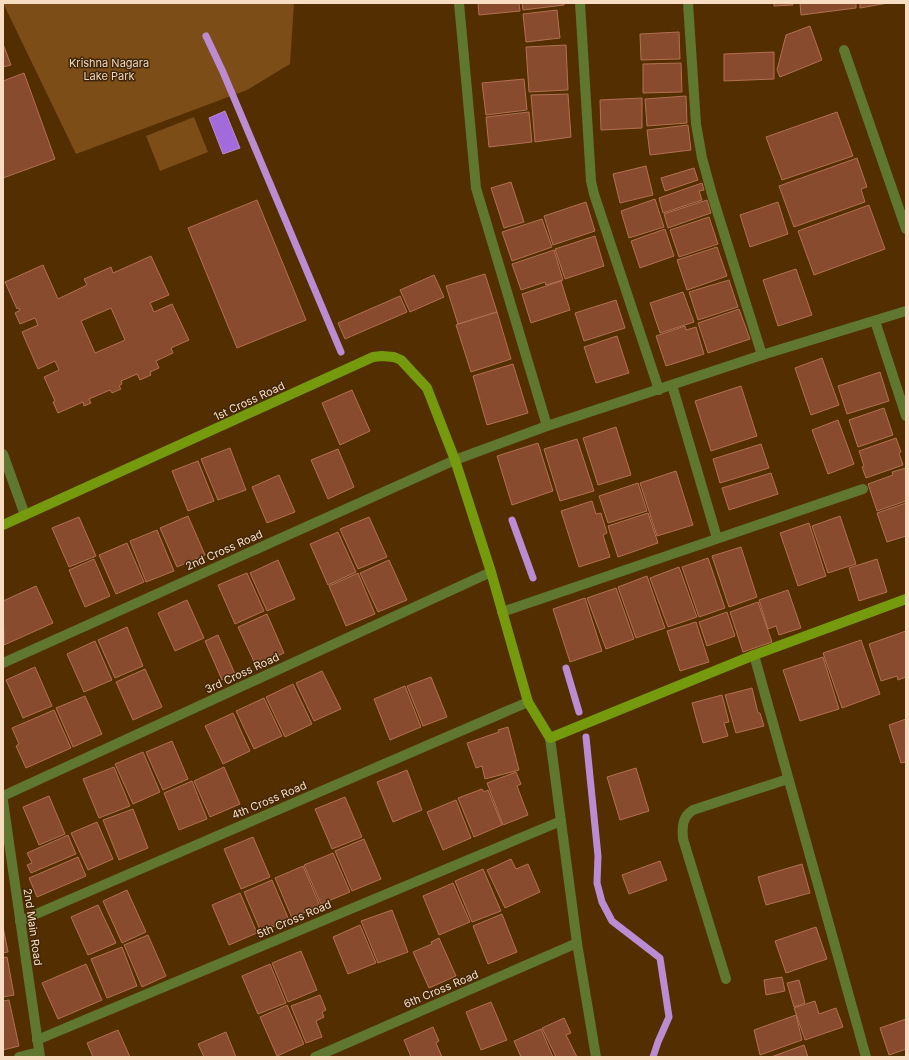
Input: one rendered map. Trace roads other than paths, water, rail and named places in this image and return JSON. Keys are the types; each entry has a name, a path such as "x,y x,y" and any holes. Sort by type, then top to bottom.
{"street":[{"path":"459,3 476,188 547,426"},
{"path":"580,3 591,181 659,390"},
{"path":"688,3 696,124 702,158 762,355"},
{"path":"844,50 906,229"},
{"name":"2nd Cross Road","path":"3,663 455,460 547,426 762,355 906,312"},
{"path":"875,321 906,416"},
{"name":"1st Cross Road","path":"3,525 373,357 394,357 401,360 427,388 455,460 491,572 528,702 550,738"},
{"path":"672,385 717,538"},
{"path":"3,454 25,515"},
{"path":"502,612 863,489"},
{"name":"3rd Cross Road","path":"3,796 491,572"},
{"path":"596,1057 577,943 550,738 754,655 906,599"},
{"path":"754,655 866,1057"},
{"name":"4th Cross Road","path":"20,921 528,702"},
{"path":"726,979 683,839 682,827 684,818 693,810 788,779"},
{"name":"2nd Main Road","path":"3,800 40,1055"},
{"name":"5th Cross Road","path":"37,1040 561,821"},
{"name":"6th Cross Road","path":"315,1057 577,943"},
{"path":"19,1057 40,1055"}],"waterway":[{"path":"206,36 223,72 341,352"},
{"path":"512,520 533,578"},
{"path":"566,668 579,712"},
{"path":"586,737 598,856 597,883 602,902 612,921 660,958 669,1017 653,1057"}],"park label":[{"name":"Krishna Nagara Lake Park","path":"109,69"}]}
